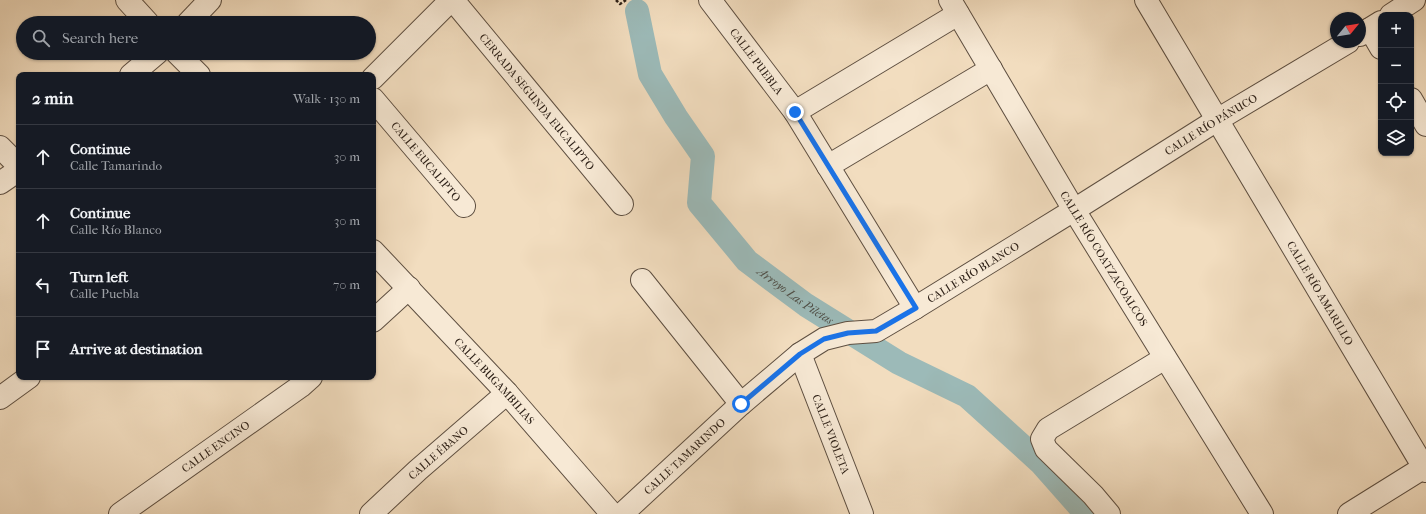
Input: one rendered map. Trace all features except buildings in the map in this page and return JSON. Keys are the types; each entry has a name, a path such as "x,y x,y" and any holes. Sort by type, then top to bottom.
{"street":[{"path":"127,0 142,16"},
{"path":"195,16 210,0"},
{"path":"376,75 452,0"},
{"name":"CERRADA SEGUNDA EUCALIPTO","path":"452,0 622,204"},
{"name":"CALLE PUEBLA","path":"710,0 795,112 916,308"},
{"name":"CALLE RÍO AMARILLO","path":"1146,0 1216,120 1425,468"},
{"path":"1396,12 1414,0"},
{"path":"795,112 954,7"},
{"name":"CALLE RÍO COATZACOALCOS","path":"954,7 1074,210 1164,358 1262,514"},
{"path":"1370,29 1378,43"},
{"name":"CALLE RÍO PÁNUCO","path":"1074,210 1216,120 1338,48"},
{"path":"135,72 149,60"},
{"path":"183,60 196,72"},
{"path":"828,166 991,69"},
{"name":"CALLE EUCALIPTO","path":"376,103 464,206"},
{"path":"1414,105 1426,125"},
{"path":"0,148 16,163"},
{"path":"0,183 16,172"},
{"name":"CALLE RÍO BLANCO","path":"824,339 848,333 876,331 916,308 1074,210"},
{"name":"CALLE BUGAMBILIAS","path":"376,254 507,393 612,514"},
{"path":"642,280 741,404"},
{"path":"376,318 409,288"},
{"name":"CALLE TAMARINDO","path":"622,514 741,404 800,354 824,339"},
{"name":"CALLE VIOLETA","path":"800,354 862,514"},
{"path":"1109,514 1093,495 1046,449 1042,439 1048,429 1164,358"},
{"path":"0,398 25,380"},
{"name":"CALLE ENCINO","path":"120,514 308,380"},
{"name":"CALLE ÉBANO","path":"371,514 418,470 507,393"},
{"path":"1349,514 1425,468"}],"path":[{"path":"616,0 620,4 626,0"}],"waterway":[{"name":"Arroyo Las Piletas","path":"637,11 650,74 676,117 703,156 699,203 747,261 806,305 899,363 967,396 1041,463 1086,514"}],"route":[{"path":"741,404 800,354 824,339 848,333 876,331 916,308 795,112"}]}
